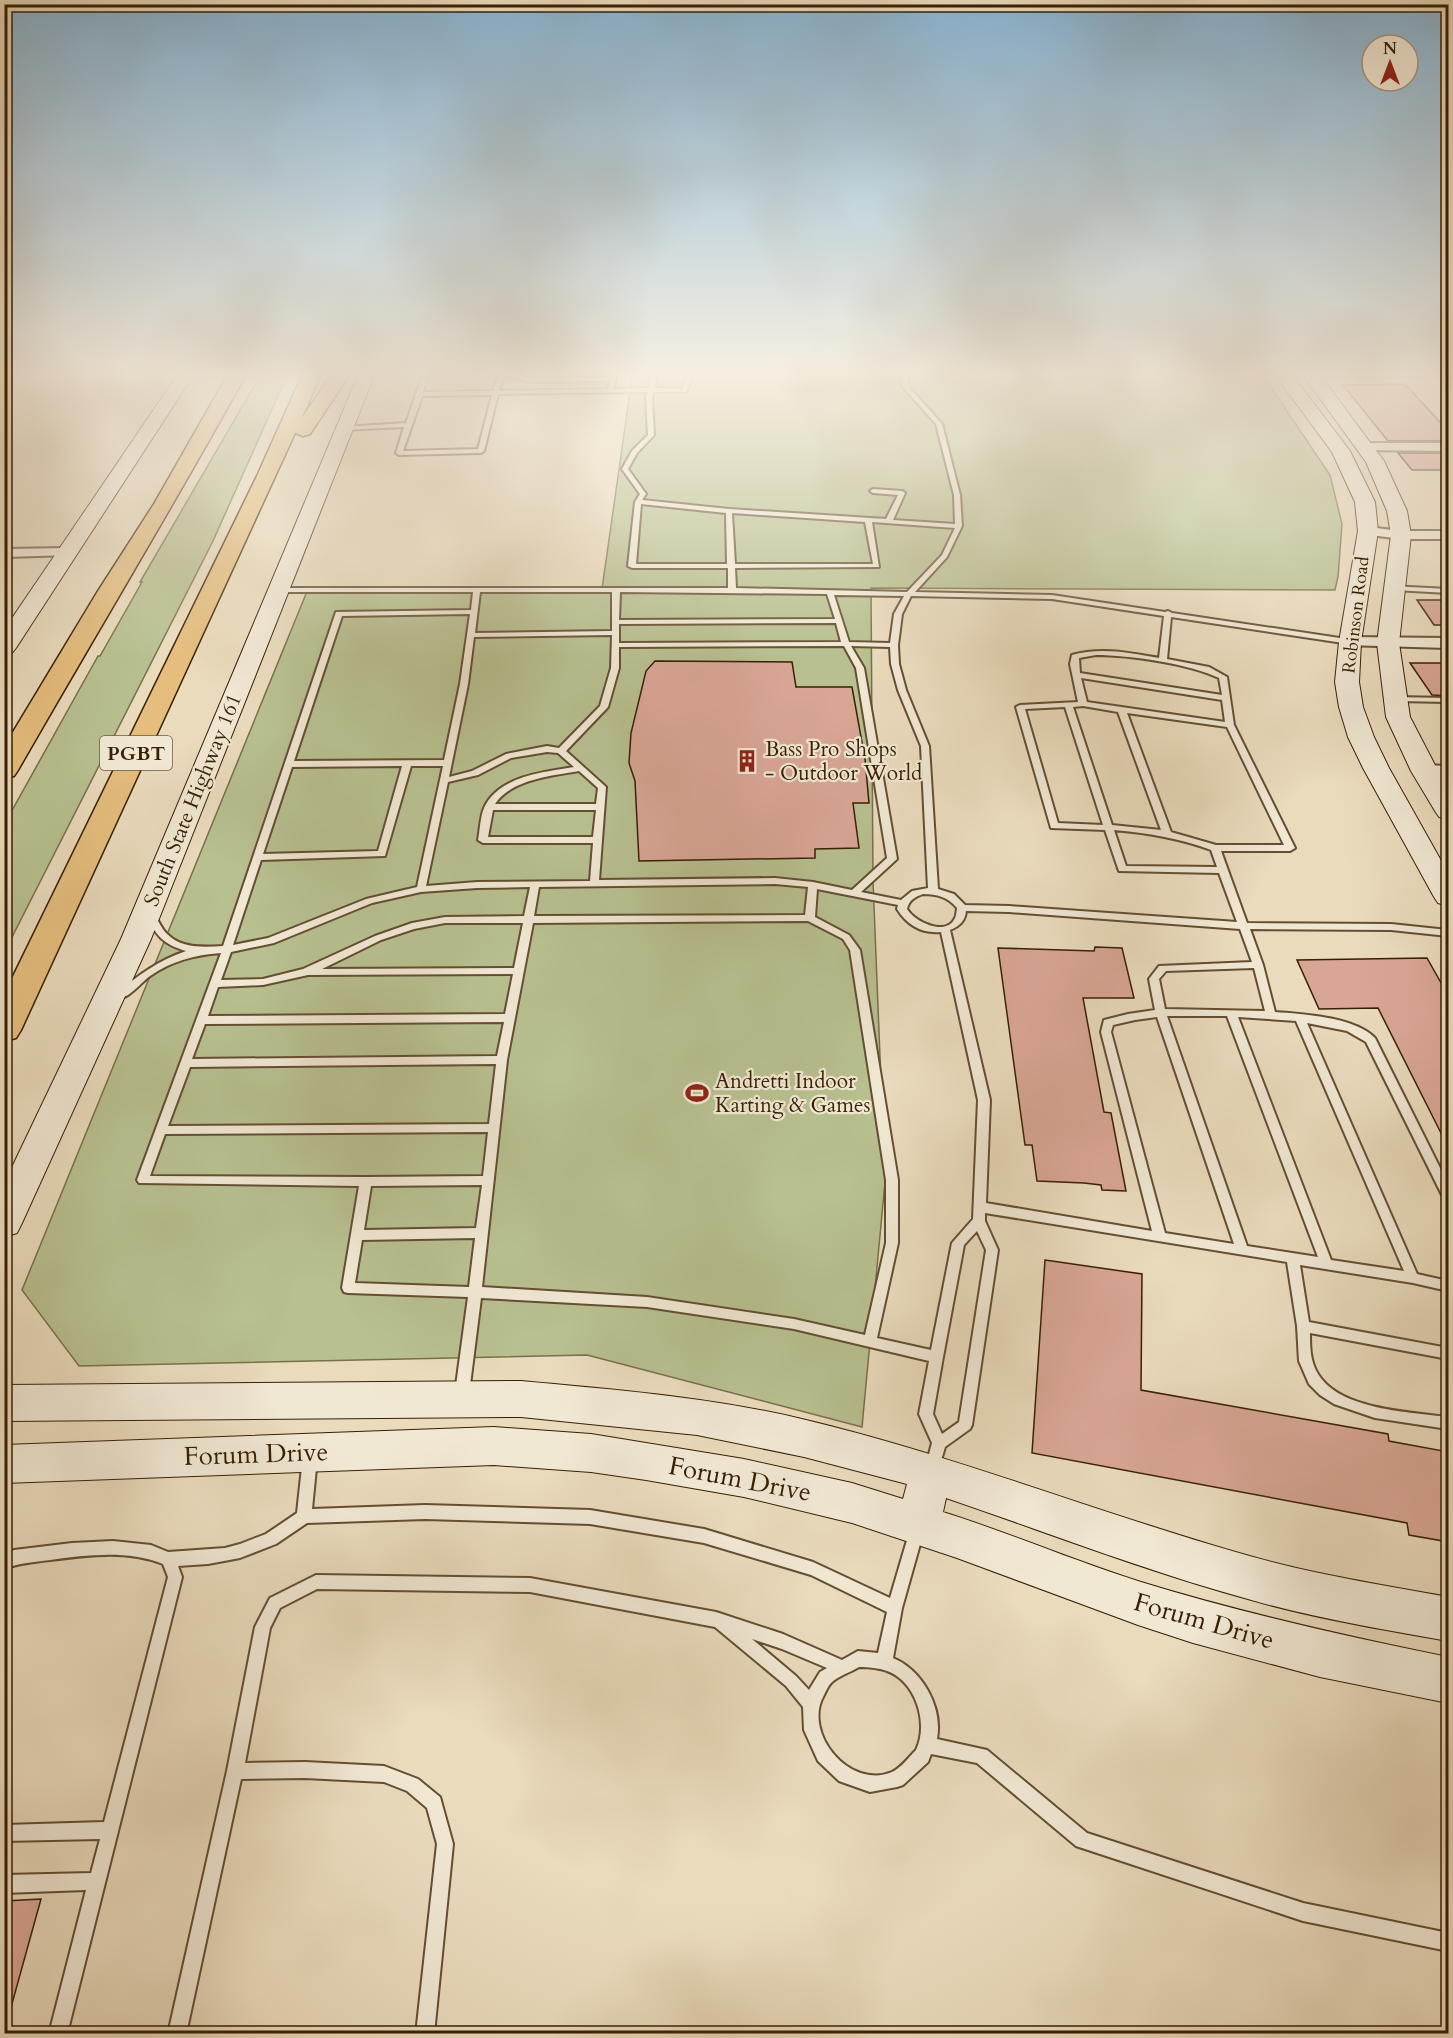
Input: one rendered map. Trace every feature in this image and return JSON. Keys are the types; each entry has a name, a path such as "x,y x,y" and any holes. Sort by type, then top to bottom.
{"highway":[{"path":"4,770 185,466"},
{"name":"PGBT","path":"4,1030 271,466"},
{"path":"267,476 275,466"},
{"path":"109,591 143,505 163,467"}],"street":[{"path":"4,648 125,466"},
{"name":"South State Highway 161","path":"4,1223 148,909 329,466"},
{"name":"Robinson Road","path":"1348,466 1365,502 1368,531 1350,642 1347,682 1351,707 1361,737 1449,897"},
{"path":"1377,466 1397,510 1401,535 1388,643 1398,717 1424,771 1449,811"},
{"path":"1368,531 1401,535 1449,536"},
{"path":"4,552 64,559"},
{"path":"4,566 64,559"},
{"path":"1350,642 1449,643"},
{"path":"1424,771 1449,771"},
{"path":"15,1395 521,1399 697,1417 815,1441 935,1458 1199,1564 1310,1592 1449,1619"},
{"name":"Forum Drive","path":"9,1466 310,1451 494,1446 591,1453 697,1469 852,1503 957,1537 1138,1603 1204,1623 1320,1654 1449,1680"},
{"path":"918,1526 935,1458"}],"lane":[{"path":"627,466 625,470 643,494 638,502 632,566 877,566 868,520"},
{"path":"933,891 926,746 902,690 895,664 894,645 898,614 909,594 945,556 958,526 957,495 950,466"},
{"path":"873,491 902,493 889,521"},
{"path":"638,502 958,526"},
{"path":"729,510 732,590"},
{"path":"1394,588 1449,591"},
{"path":"278,590 732,590 1052,597 1350,642"},
{"path":"421,889 464,684 477,590"},
{"path":"561,751 604,707 615,668 616,590"},
{"path":"830,592 846,644 860,668 892,859 854,893"},
{"path":"474,612 339,614 259,857 143,1180 366,1182 488,1180"},
{"path":"1163,660 1168,613"},
{"path":"615,622 839,621"},
{"path":"471,635 615,633"},
{"path":"615,645 894,645"},
{"path":"1083,704 1075,657 1086,653 1163,660 1206,669 1223,677 1230,724 1290,848 1215,848 1195,839 1167,833 1107,827 1054,826 1020,707 1083,704 1230,724"},
{"path":"1077,675 1226,698"},
{"path":"1396,699 1449,700"},
{"path":"1068,705 1122,869 1223,870"},
{"path":"1122,710 1167,833"},
{"path":"443,781 475,773 520,753 547,749 561,751 602,787 594,884"},
{"path":"259,857 382,854 407,763"},
{"path":"290,764 447,763"},
{"path":"580,768 523,780 501,792 489,807 483,840 598,840"},
{"path":"489,807 601,807"},
{"path":"1215,848 1257,965 1271,1015"},
{"path":"103,1009 146,974 171,960 197,951 227,949 270,941 369,901 421,889 477,885 775,882 813,885 903,903"},
{"path":"461,1400 502,1060 535,884"},
{"path":"810,918 813,885"},
{"path":"903,903 914,894 933,891 952,897 962,908 1009,909 1242,926 1391,927 1449,933"},
{"path":"903,903 904,915 916,925 935,930 945,929 960,921 962,908"},
{"path":"148,909 161,936 173,944 197,951"},
{"path":"215,984 263,982 306,972 378,938 412,926 445,920 810,918 846,937 855,950 892,1180 892,1243 870,1342"},
{"path":"935,1458 965,1425 992,1250 979,1214 984,1100 945,929"},
{"path":"1242,1249 1161,1013 1154,979 1163,968 1257,965"},
{"path":"306,972 518,971"},
{"path":"1160,1236 1106,1032 1108,1023 1119,1019 1161,1013 1271,1015 1340,1025 1366,1036 1377,1051 1449,1195"},
{"path":"1231,1013 1327,1264"},
{"path":"201,1020 510,1017"},
{"path":"1300,1018 1413,1278"},
{"path":"186,1064 502,1060"},
{"path":"161,1130 494,1128"},
{"path":"366,1182 348,1288 475,1292 647,1302 794,1324 936,1356"},
{"path":"979,1214 1160,1236 1449,1286"},
{"path":"935,1458 926,1414 936,1356 958,1243 979,1214"},
{"path":"357,1235 482,1233"},
{"path":"1293,1259 1307,1366 1314,1381 1328,1396 1349,1406 1449,1423"},
{"path":"1303,1326 1449,1353"},
{"path":"304,1516 310,1451"},
{"path":"4,1562 14,1557 119,1547 153,1551 168,1559 212,1557 257,1547 281,1535 304,1516 425,1512 590,1517 704,1536 813,1569 895,1608"},
{"path":"884,1663 895,1608 918,1526"},
{"path":"58,2034 175,1577 168,1559"},
{"path":"177,2034 235,1772 263,1627 275,1604 316,1582 530,1585 716,1620 783,1642 839,1666"},
{"path":"716,1620 792,1681 812,1704"},
{"path":"858,1659 878,1660 884,1663 896,1667 911,1679 922,1695 929,1714 930,1734 924,1753 913,1768 897,1779 878,1784 858,1782 840,1774 824,1758 813,1739 809,1717 813,1696 823,1678 839,1666 858,1659"},
{"path":"926,1745 981,1756 1082,1840 1303,1912 1449,1942"},
{"path":"235,1772 305,1770 384,1774 411,1785 434,1803 446,1844 425,2034"},
{"path":"4,1833 110,1830"},
{"path":"4,1884 97,1881"}],"green space":[{"path":"208,466 246,466 213,541 5,951 5,823 142,582 140,582"},
{"path":"619,466 1324,466 1330,475 1342,524 1335,590 871,588 873,881 885,1182 862,1427 587,1355 79,1366 22,1290 308,589 602,589"}],"building":[{"path":"1409,466 1449,466 1449,470 1412,470"},
{"path":"1417,600 1449,600 1449,625 1434,625"},
{"name":"Bass Pro Shops - Outdoor World","path":"655,661 792,662 796,687 852,687 865,759 869,803 853,803 859,848 815,849 815,858 639,861 635,781 629,763 631,733 646,671"},
{"path":"1410,663 1449,663 1449,696 1432,695"},
{"path":"1095,947 1122,948 1134,998 1083,998 1104,1112 1111,1113 1126,1191 1102,1190 1101,1185 1084,1183 1037,1181 1032,1145 1025,1145 998,948 1094,951"},
{"path":"1427,958 1449,997 1449,1149 1378,1008 1319,1009 1297,960"},
{"path":"1045,1260 1142,1274 1141,1390 1388,1434 1389,1441 1449,1452 1449,1488 1443,1487 1449,1522 1449,1542 1409,1535 1407,1523 1032,1453"},
{"path":"41,1899 10,2011 4,2010 4,1901"}],"place":[{"name":"Bass Pro Shops - Outdoor World","path":"747,761"},
{"name":"Andretti Indoor Karting & Games","path":"697,1093"}]}
